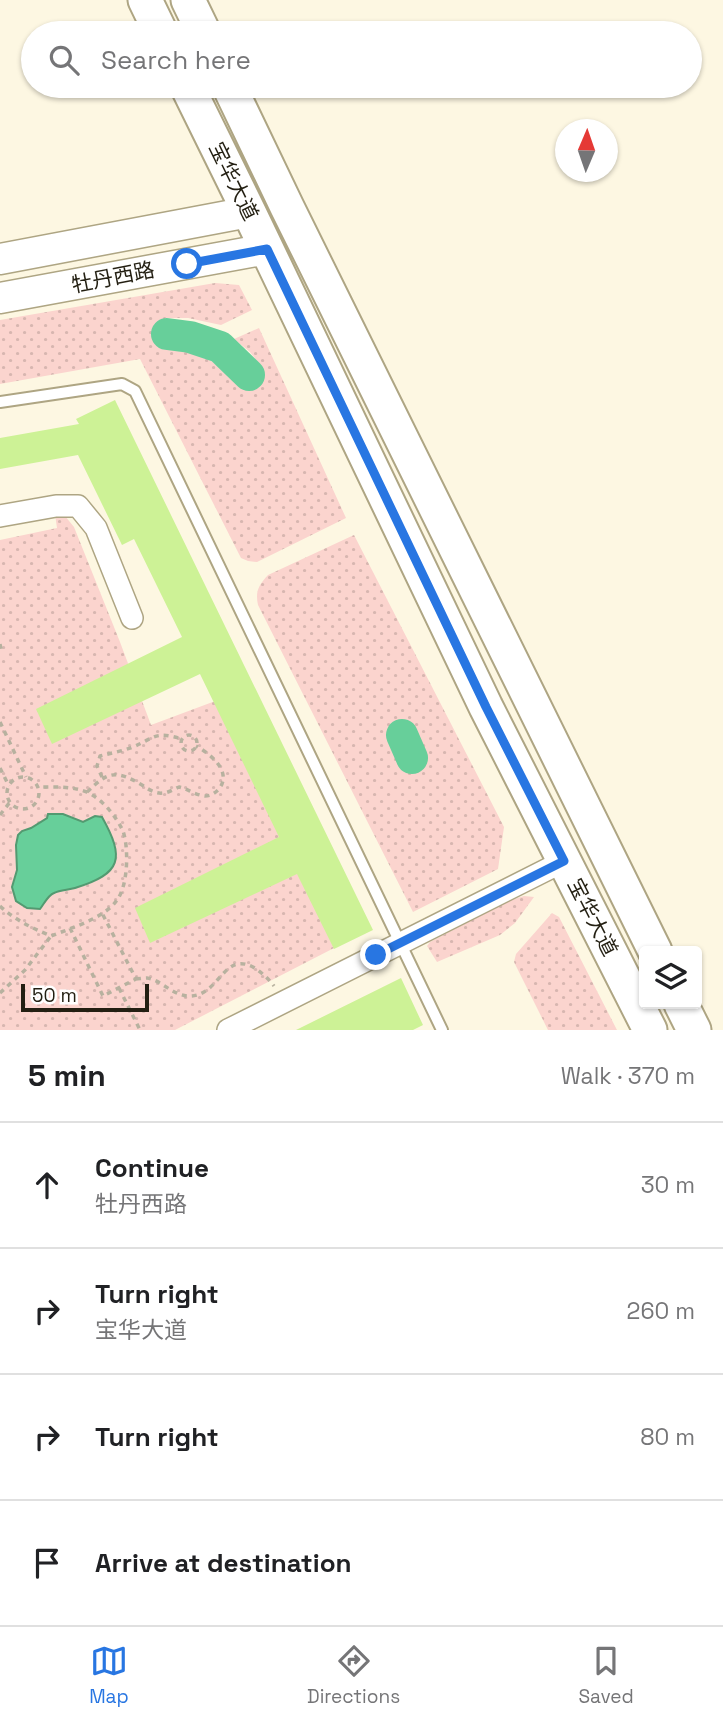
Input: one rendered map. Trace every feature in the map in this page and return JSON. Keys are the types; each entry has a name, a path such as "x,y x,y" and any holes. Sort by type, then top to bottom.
{"main road":[{"path":"145,0 155,21"},
{"path":"188,0 198,21"},
{"name":"宝华大道","path":"193,98 486,707 650,1030"},
{"name":"宝华大道","path":"235,98 653,946"},
{"path":"684,1009 694,1030"}],"street":[{"name":"牡丹西路","path":"0,258 249,212"},
{"name":"牡丹西路","path":"0,298 267,249"},
{"path":"0,516 56,506 78,506 96,528 132,618"},
{"path":"228,1030 564,861"}],"lane":[{"path":"0,402 122,384 135,391 442,1030"}],"path":[{"path":"0,644 0,652"},
{"path":"0,722 26,777"},
{"path":"102,777 97,766 100,756 133,747 150,737 160,735 182,739 190,735 194,737 196,746"},
{"path":"182,739 183,748 188,750 196,746"},
{"path":"88,792 102,777 118,774 153,792 163,793 179,787 208,796 217,792 222,784 222,770 209,753 196,746"},
{"path":"1,770 9,786 10,802 24,809 37,802 38,787 31,779 20,778 9,786"},
{"path":"0,993 25,970 51,936 107,912 118,899 124,885 127,860 124,833 104,803 88,792 67,787 38,787"},
{"path":"0,815 10,802"},
{"path":"0,906 25,925 51,936"},
{"path":"102,914 136,979"},
{"path":"70,928 103,996 136,979 148,978 175,993 189,996 203,994 230,967 247,964 272,983 282,1003"},
{"path":"119,988 140,1030"}],"shaded area":[{"path":"215,283 239,285 252,310 221,325 188,318 165,318 169,347 194,350 213,362 235,383 263,369 250,352 234,339 259,328 346,518 257,562 241,558 140,359 0,384 0,320"},
{"path":"55,514 65,516 74,527 151,725 218,700 336,947 175,1030 0,1030 0,540 57,528"},
{"path":"354,535 504,827 498,869 413,912 257,600 258,588 268,575"},
{"path":"48,814 63,814 83,822 95,816 102,817 114,843 115,863 102,877 91,883 52,894 40,909 27,908 16,901 12,887 17,870 18,835 47,818"},
{"path":"524,896 534,897 515,923 500,935 437,962 427,946 430,942 508,901"},
{"path":"552,913 559,917 617,1030 548,1030 514,962 516,954"}],"building":[{"path":"115,400 373,930 334,949 297,874 150,943 135,908 279,837 200,674 52,744 36,709 182,637 134,539 122,545 78,455 0,469 0,438 79,424 76,419"},
{"path":"401,978 423,1025 413,1030 296,1030"}],"waterway":[{"path":"167,334 190,337 220,347 249,375"},
{"path":"402,735 412,758"}],"route":[{"path":"187,264 267,249 486,707 564,861 376,955"}]}
